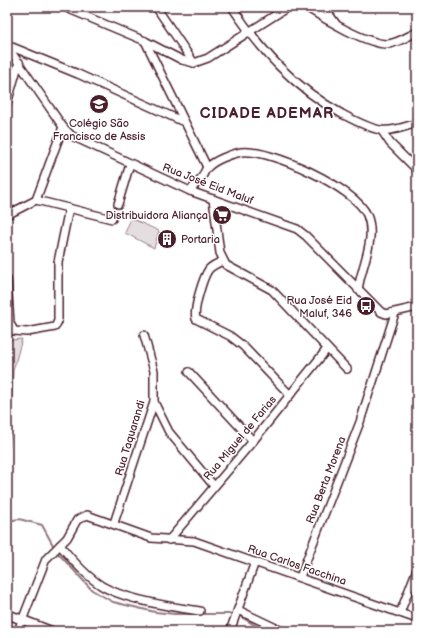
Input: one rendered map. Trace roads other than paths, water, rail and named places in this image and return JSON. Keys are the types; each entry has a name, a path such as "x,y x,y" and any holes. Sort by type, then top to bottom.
{"main road":[{"path":"7,614 51,631"}],"street":[{"path":"64,7 145,42 182,60 194,63 208,58 288,7"},
{"path":"156,7 194,63"},
{"path":"232,7 249,32 284,72 306,92 354,120 382,131 417,123"},
{"path":"306,7 337,25 377,42 388,44 398,42 417,32"},
{"path":"324,7 337,25"},
{"path":"145,42 207,167"},
{"path":"7,45 184,122"},
{"name":"Rua José Eid Maluf","path":"7,45 63,127 72,136 82,142 190,191 297,230 306,236 381,312 386,314 394,313"},
{"path":"7,104 19,62"},
{"path":"36,200 63,127"},
{"path":"382,131 390,143 417,170"},
{"path":"190,191 207,167 240,152 261,154 324,178 355,199 367,214 370,230 369,243 358,290"},
{"path":"118,204 130,164"},
{"path":"213,199 224,263"},
{"path":"7,215 36,200 112,219"},
{"path":"7,279 10,323 14,331 34,331 55,327 58,322 58,262 69,208"},
{"path":"290,396 243,346 230,336 196,319 195,312 208,272 215,264 224,263 272,290 289,306 347,369"},
{"path":"394,313 417,307"},
{"name":"Rua Berta Morena","path":"300,578 360,422 394,313"},
{"name":"Rua Taquarandi","path":"114,523 154,402 154,372 144,335"},
{"name":"Rua Miguel de Farias","path":"169,540 253,441 327,349"},
{"path":"189,372 253,441"},
{"path":"154,402 169,432 214,486"},
{"name":"Rua Carlos Facchina","path":"58,546 67,538 77,520 87,515 114,523 151,538 194,541 417,619"},
{"path":"18,631 46,559 58,546 88,575 112,591 153,602 200,611"},
{"path":"230,631 255,562"},
{"path":"400,613 417,569"},
{"path":"238,610 280,630"}],"waterway":[{"path":"7,521 19,519 42,525 54,547"},
{"path":"56,551 92,590 113,602 155,612 175,614 233,614"},
{"path":"243,618 264,631"}],"place":[{"name":"Colégio São Francisco de Assis","path":"99,104"},
{"name":"Distribuidora Aliança","path":"222,215"},
{"name":"Portaria","path":"167,239"},
{"name":"Rua José Eid Maluf, 346","path":"366,306"}],"district":[{"name":"CIDADE ADEMAR","path":"267,113"}]}
